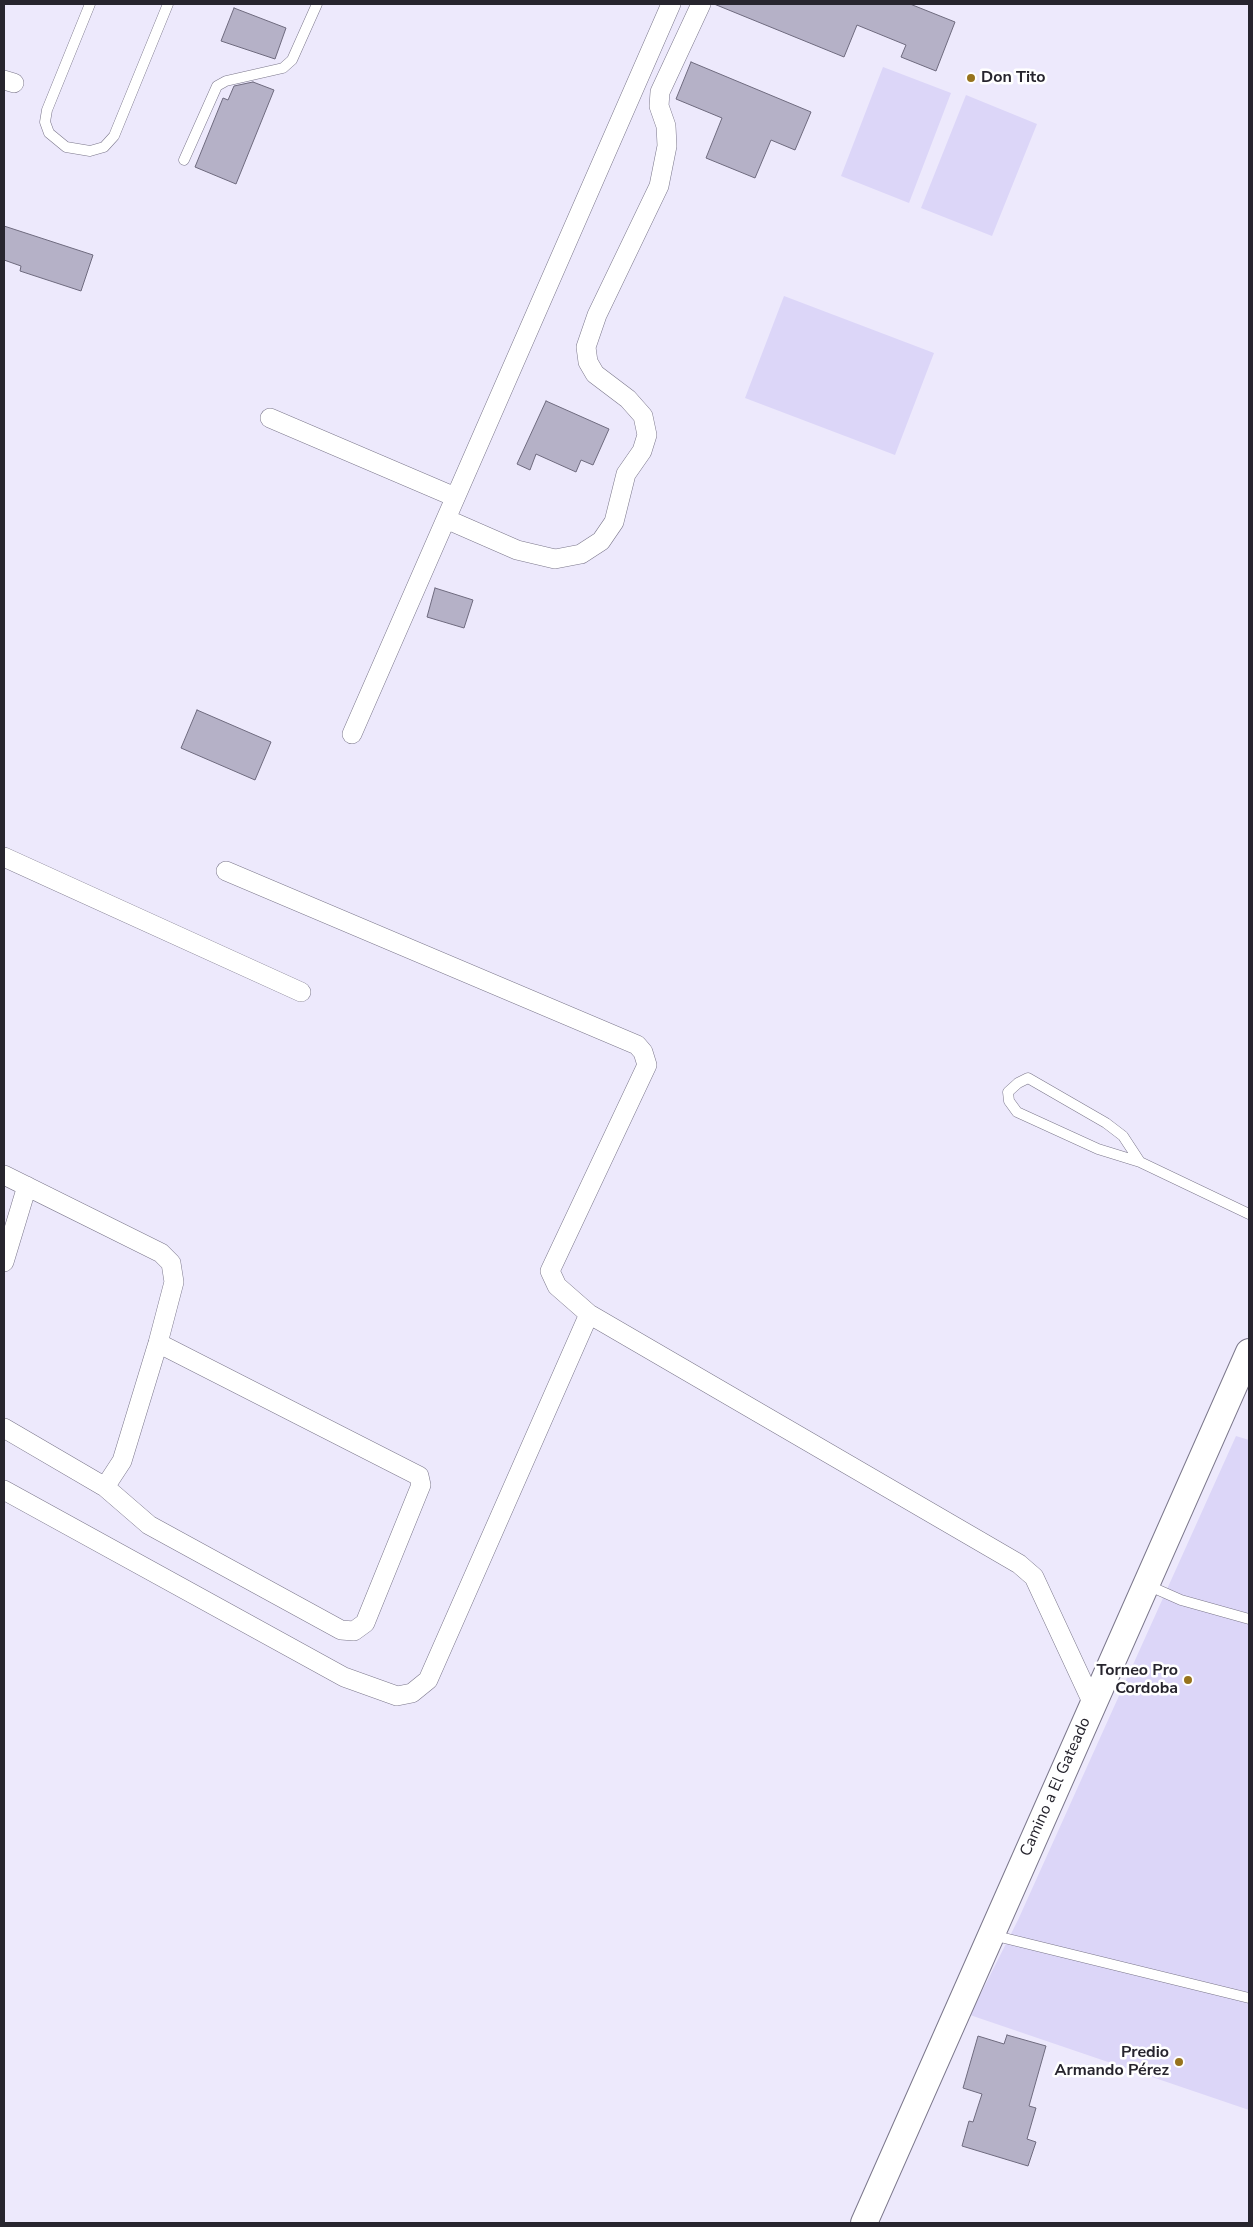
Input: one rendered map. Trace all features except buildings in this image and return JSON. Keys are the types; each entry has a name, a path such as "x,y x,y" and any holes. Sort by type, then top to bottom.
{"street":[{"path":"352,734 671,4"},
{"path":"446,519 517,550 555,559 581,554 601,541 614,522 626,474 642,451 647,435 643,416 628,399 596,374 588,362 586,348 597,315 659,186 667,146 666,126 659,106 660,92 701,4"},
{"path":"630,96 659,106"},
{"path":"270,418 456,497"},
{"path":"4,857 301,992"},
{"path":"226,871 637,1046 643,1052 647,1065 550,1271 557,1286 589,1314 1019,1564 1034,1577 1093,1704"},
{"path":"4,1174 161,1253 172,1263 174,1282 158,1343 122,1461 105,1487"},
{"path":"4,1262 26,1186"},
{"path":"4,1490 344,1677 397,1696 412,1693 428,1680 589,1314"},
{"path":"4,1428 105,1487 150,1525 341,1630 354,1631 365,1623 421,1485 419,1476 158,1343"},
{"name":"Camino a El Gateado","path":"864,2223 1249,1352"}],"lane":[{"path":"90,4 47,110 45,122 49,133 66,147 90,151 104,147 114,136 168,4"},
{"path":"184,160 217,86 226,81 283,68 292,60 317,4"},
{"path":"1140,1162 1124,1136 1106,1123 1028,1078 1018,1083 1008,1092 1009,1101 1017,1112 1098,1149 1140,1162 1249,1214"},
{"path":"1146,1584 1181,1600 1249,1619"},
{"path":"991,1935 1249,1998"}],"shaded area":[{"path":"883,67 951,93 909,203 841,176"},
{"path":"966,95 1037,124 992,236 921,208"},
{"path":"784,296 934,353 895,455 745,398"},
{"name":"Torneo Pro Cordoba","path":"1236,1436 1249,1440 1249,2110 970,2015 1018,1920"}],"place":[{"name":"Don Tito","path":"971,78"},
{"name":"Torneo Pro Cordoba","path":"1188,1680"},
{"name":"Predio Armando Pérez","path":"1179,2062"}]}
